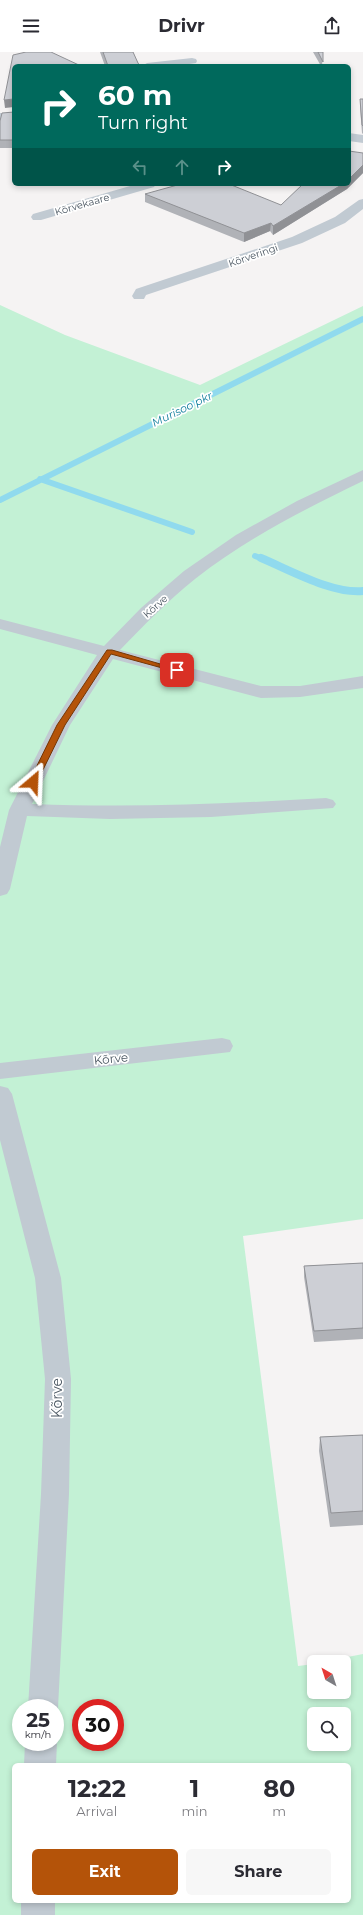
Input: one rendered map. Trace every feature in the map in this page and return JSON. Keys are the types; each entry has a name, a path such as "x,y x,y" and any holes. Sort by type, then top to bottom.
{"street":[{"path":"146,63 191,60"},
{"path":"0,116 12,116"},
{"path":"351,137 363,140"},
{"name":"Kõrvekaare","path":"37,217 139,186"},
{"name":"Kõrveringi","path":"139,296 141,292 297,240 340,220 363,203"},
{"path":"340,220 359,222"},
{"name":"Kõrve","path":"0,889 19,810 61,725 109,651 147,612 190,575 242,539 303,504 363,475"},
{"path":"0,624 84,647 109,651 261,692 308,692 363,682"},
{"path":"19,810 126,812 211,810 326,804"},
{"name":"Kõrve","path":"0,1071 222,1046"},
{"name":"Kõrve","path":"0,1094 48,1278 58,1379 55,1494 44,1699"},
{"path":"40,1763 41,1751"},
{"path":"38,1903 38,1915"}],"green space":[{"path":"0,305 65,335 200,385 363,306 363,1219 243,1236 298,1666 307,1665 307,1699 351,1699 351,1656 363,1654 363,1915 0,1915"}],"building":[{"path":"26,52 51,52 77,64 12,64 12,99 4,100 13,55"},
{"path":"103,52 133,52 139,64 107,64"},
{"path":"318,52 323,52 323,62"},
{"path":"360,99 363,99 363,126 362,125"},
{"path":"12,112 12,140 0,140 0,121 2,113"},
{"path":"351,151 363,153 363,165 351,177"},
{"path":"174,186 234,186 281,205 301,186 340,186 273,226 271,223 244,233 145,194"},
{"path":"363,1263 363,1328 314,1331 304,1266"},
{"path":"363,1435 363,1511 331,1513 320,1437"}],"waterway":[{"name":"Murisoo pkr","path":"41,479 363,319"},
{"name":"Murisoo pkr","path":"0,500 41,479"},
{"path":"41,479 192,532"},
{"path":"255,556 263,559"},
{"path":"261,558 298,575 325,585 338,589 363,591"}],"route":[{"path":"33,782 61,725 109,651 177,670"}]}
